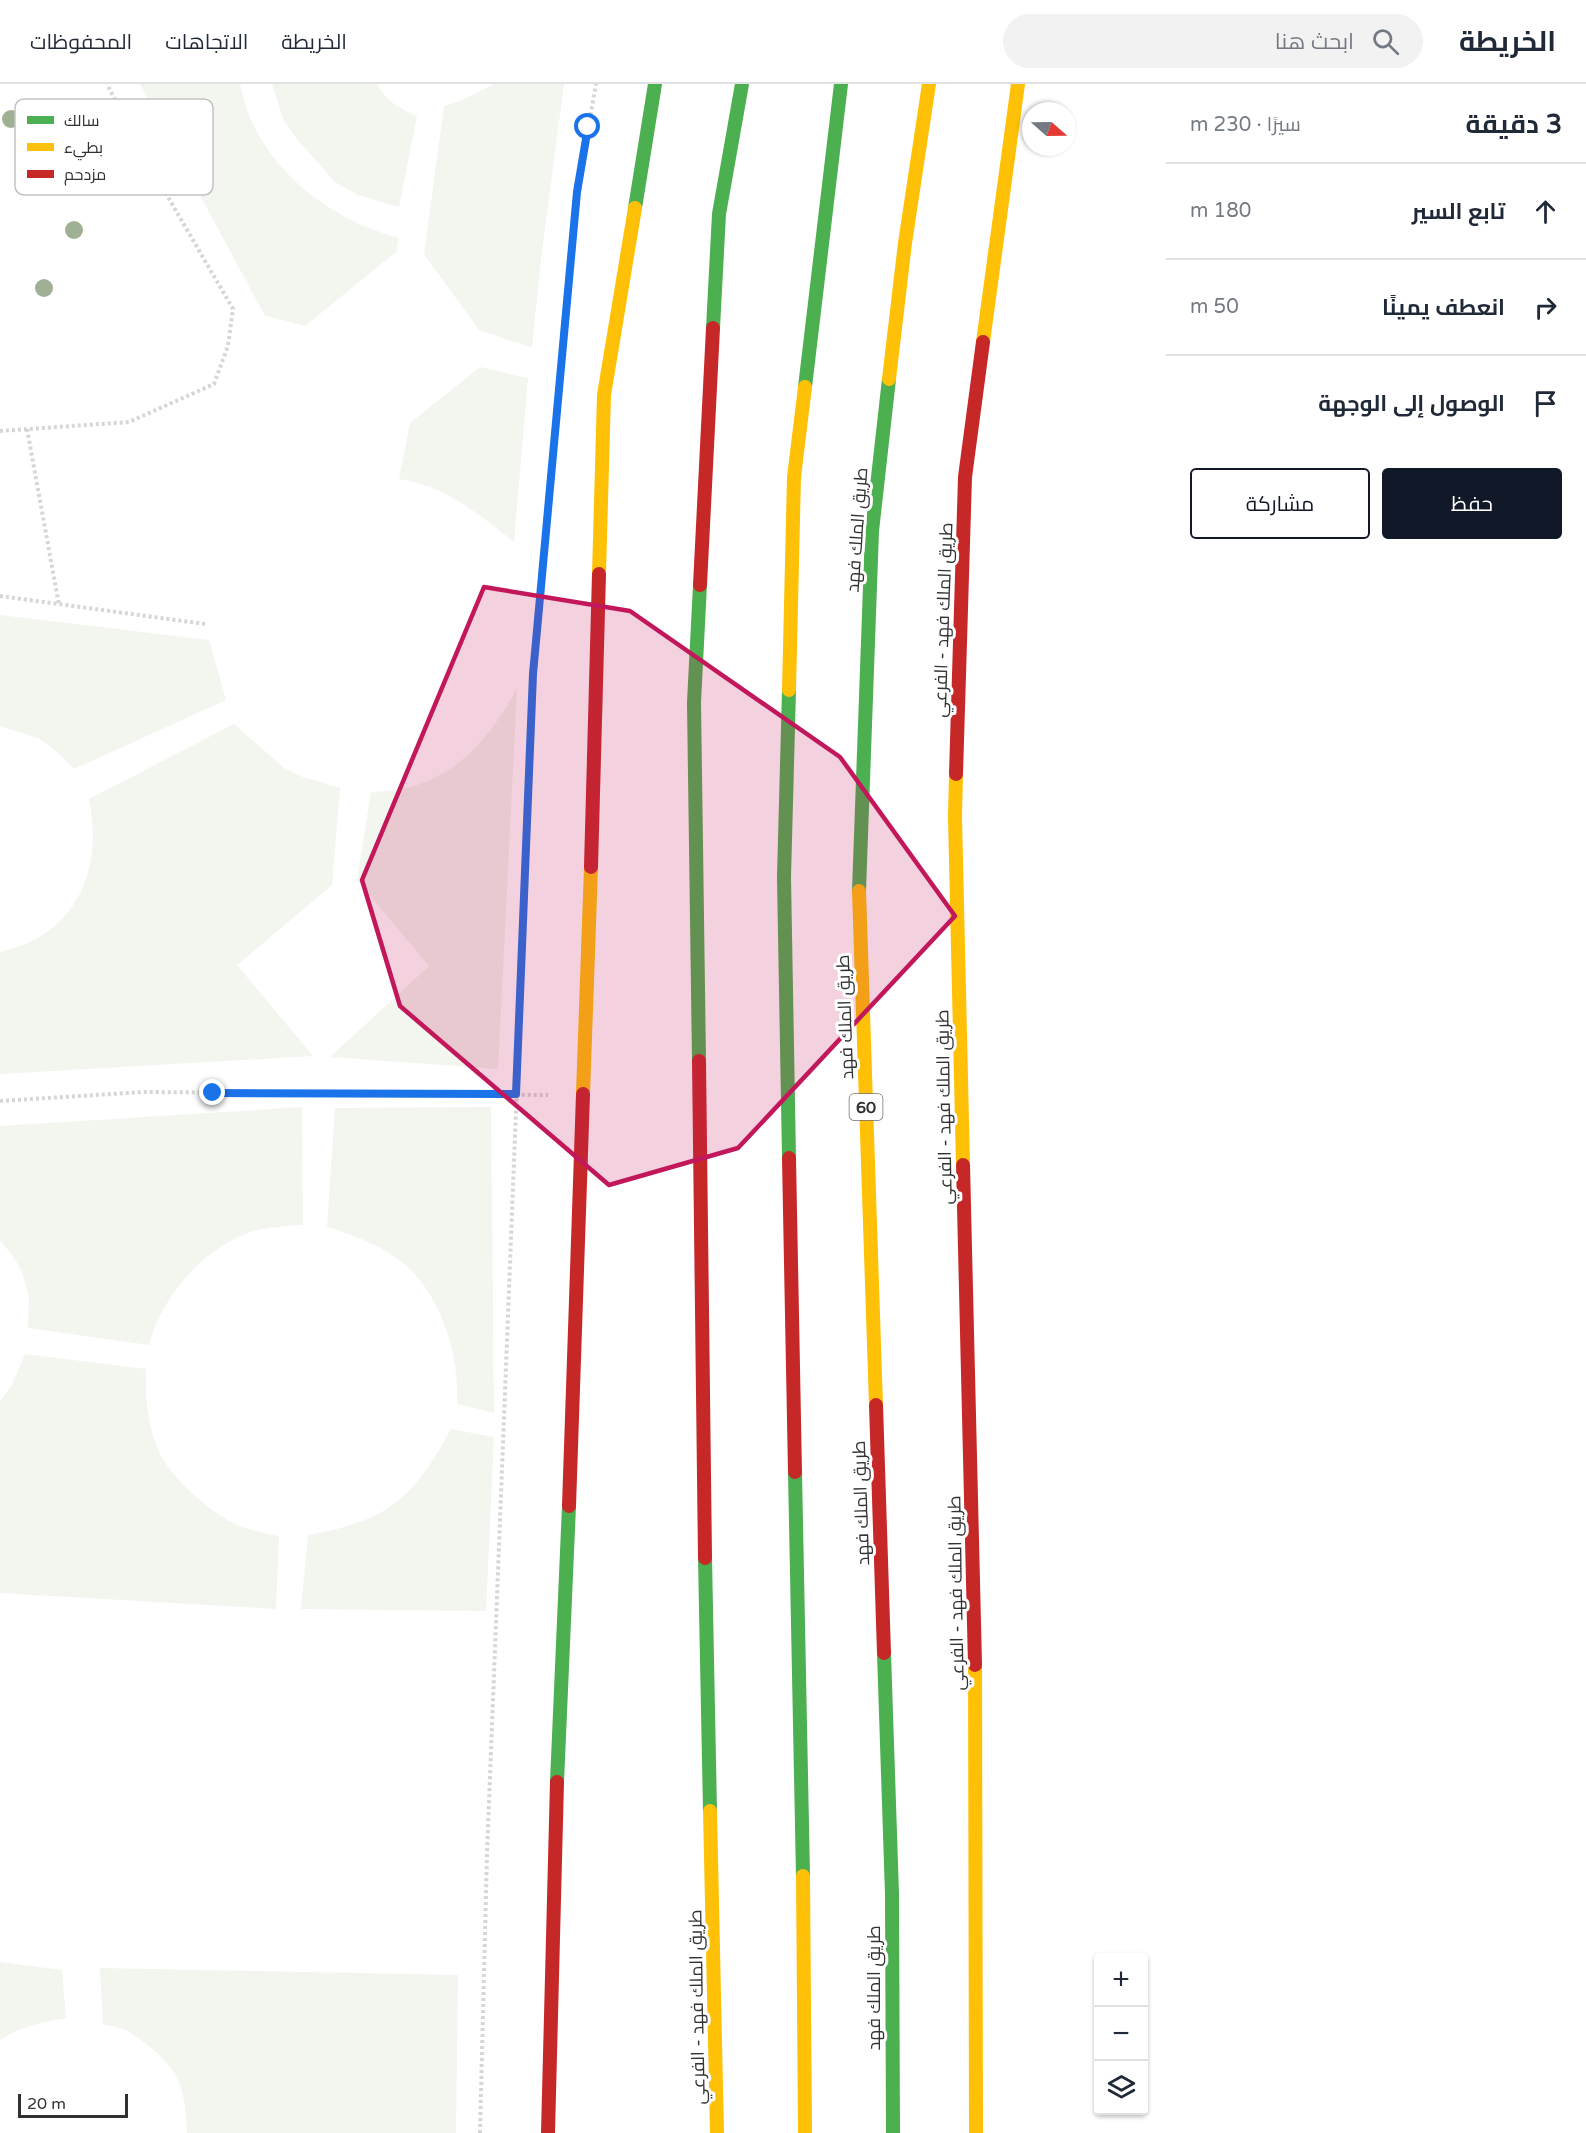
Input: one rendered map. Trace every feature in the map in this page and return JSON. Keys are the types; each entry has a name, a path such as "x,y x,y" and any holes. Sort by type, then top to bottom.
{"main road":[{"path":"548,2133 558,1741 574,1391 596,728 604,395 655,84"},
{"name":"طريق الملك فهد - الفرعي","path":"717,2133 705,1573 694,702 719,214 742,84"},
{"path":"805,2133 804,1906 784,877 794,477 841,84"},
{"name":"طريق الملك فهد","path":"893,2133 891,1882 858,874 872,531 905,243 929,84"},
{"name":"طريق الملك فهد - الفرعي","path":"976,2133 977,1728 956,817 965,477 1018,84"}],"path":[{"path":"107,84 115,99"},
{"path":"480,2133 487,1854 533,674 577,192 596,84"},
{"path":"0,431 129,422 214,384 228,346 233,309 167,195"},
{"path":"27,429 59,605"},
{"path":"0,596 205,624"},
{"path":"0,1101 143,1092 516,1094"}],"highlighted area":[{"path":"484,587 630,611 840,757 955,916 738,1148 609,1185 400,1006 362,880"}],"shaded area":[{"path":"140,84 240,84 249,116 277,162 312,196 332,209 376,231 399,238 396,252 305,326 265,316 200,195 213,195 213,99 148,99"},
{"path":"272,84 377,84 394,104 417,116 399,207 358,195 335,182 297,139 283,119"},
{"path":"495,84 564,84 532,348 479,330 424,254 444,106"},
{"path":"480,367 528,378 514,542 475,512 446,494 415,482 399,479 410,423"},
{"path":"0,615 209,640 226,700 74,769 40,739 0,726"},
{"path":"517,688 498,1069 330,1057 429,966 357,880 371,792 411,787 449,769 476,747 488,733"},
{"path":"234,724 284,768 300,776 340,788 332,885 237,965 313,1056 0,1074 0,952 26,944 48,931 66,915 79,896 92,851 93,825 89,799"},
{"path":"302,1107 303,1225 273,1227 250,1232 211,1253 172,1295 149,1345 28,1328 29,1299 23,1275 15,1259 0,1240 0,1126"},
{"path":"491,1107 494,1413 457,1404 455,1366 445,1327 437,1308 416,1275 394,1256 376,1246 327,1227 335,1108"},
{"path":"25,1354 146,1369 146,1399 151,1428 157,1447 169,1468 188,1489 221,1516 243,1527 279,1536 276,1609 0,1593 0,1401 12,1385"},
{"path":"451,1429 494,1437 486,1611 301,1609 308,1535 358,1523 395,1503 424,1474"},
{"path":"0,1962 62,1970 66,2018 32,2026 0,2040"},
{"path":"100,1968 458,1975 456,2133 187,2133 185,2104 174,2072 157,2053 130,2033 121,2028 103,2025"}],"traffic: fast":[{"path":"635,208 655,84"},
{"path":"713,328 719,214 742,84"},
{"path":"805,387 841,84"},
{"path":"859,891 872,531 889,379"},
{"path":"699,1061 694,702 700,585"},
{"path":"789,690 784,877 789,1158"},
{"path":"795,1472 803,1876"},
{"path":"557,1782 569,1506"},
{"path":"705,1558 710,1811"},
{"path":"884,1653 892,1894 893,2133"}],"traffic: slow":[{"path":"889,379 905,243 929,84"},
{"path":"983,342 1018,84"},
{"path":"599,574 604,395 635,208"},
{"path":"789,690 794,477 805,387"},
{"path":"956,774 963,1165"},
{"path":"583,1094 591,867"},
{"path":"859,891 876,1405"},
{"path":"975,1665 976,2133"},
{"path":"710,1811 717,2133"},
{"path":"803,1876 805,2133"}],"traffic: jam":[{"path":"700,585 713,328"},
{"path":"956,774 965,477 983,342"},
{"path":"591,867 599,574"},
{"path":"699,1061 705,1558"},
{"path":"569,1506 583,1094"},
{"path":"789,1158 795,1472"},
{"path":"963,1165 975,1665"},
{"path":"876,1405 884,1653"},
{"path":"548,2133 557,1782"}],"route":[{"path":"213,1093 516,1094 533,674 577,192 588,127"}]}
